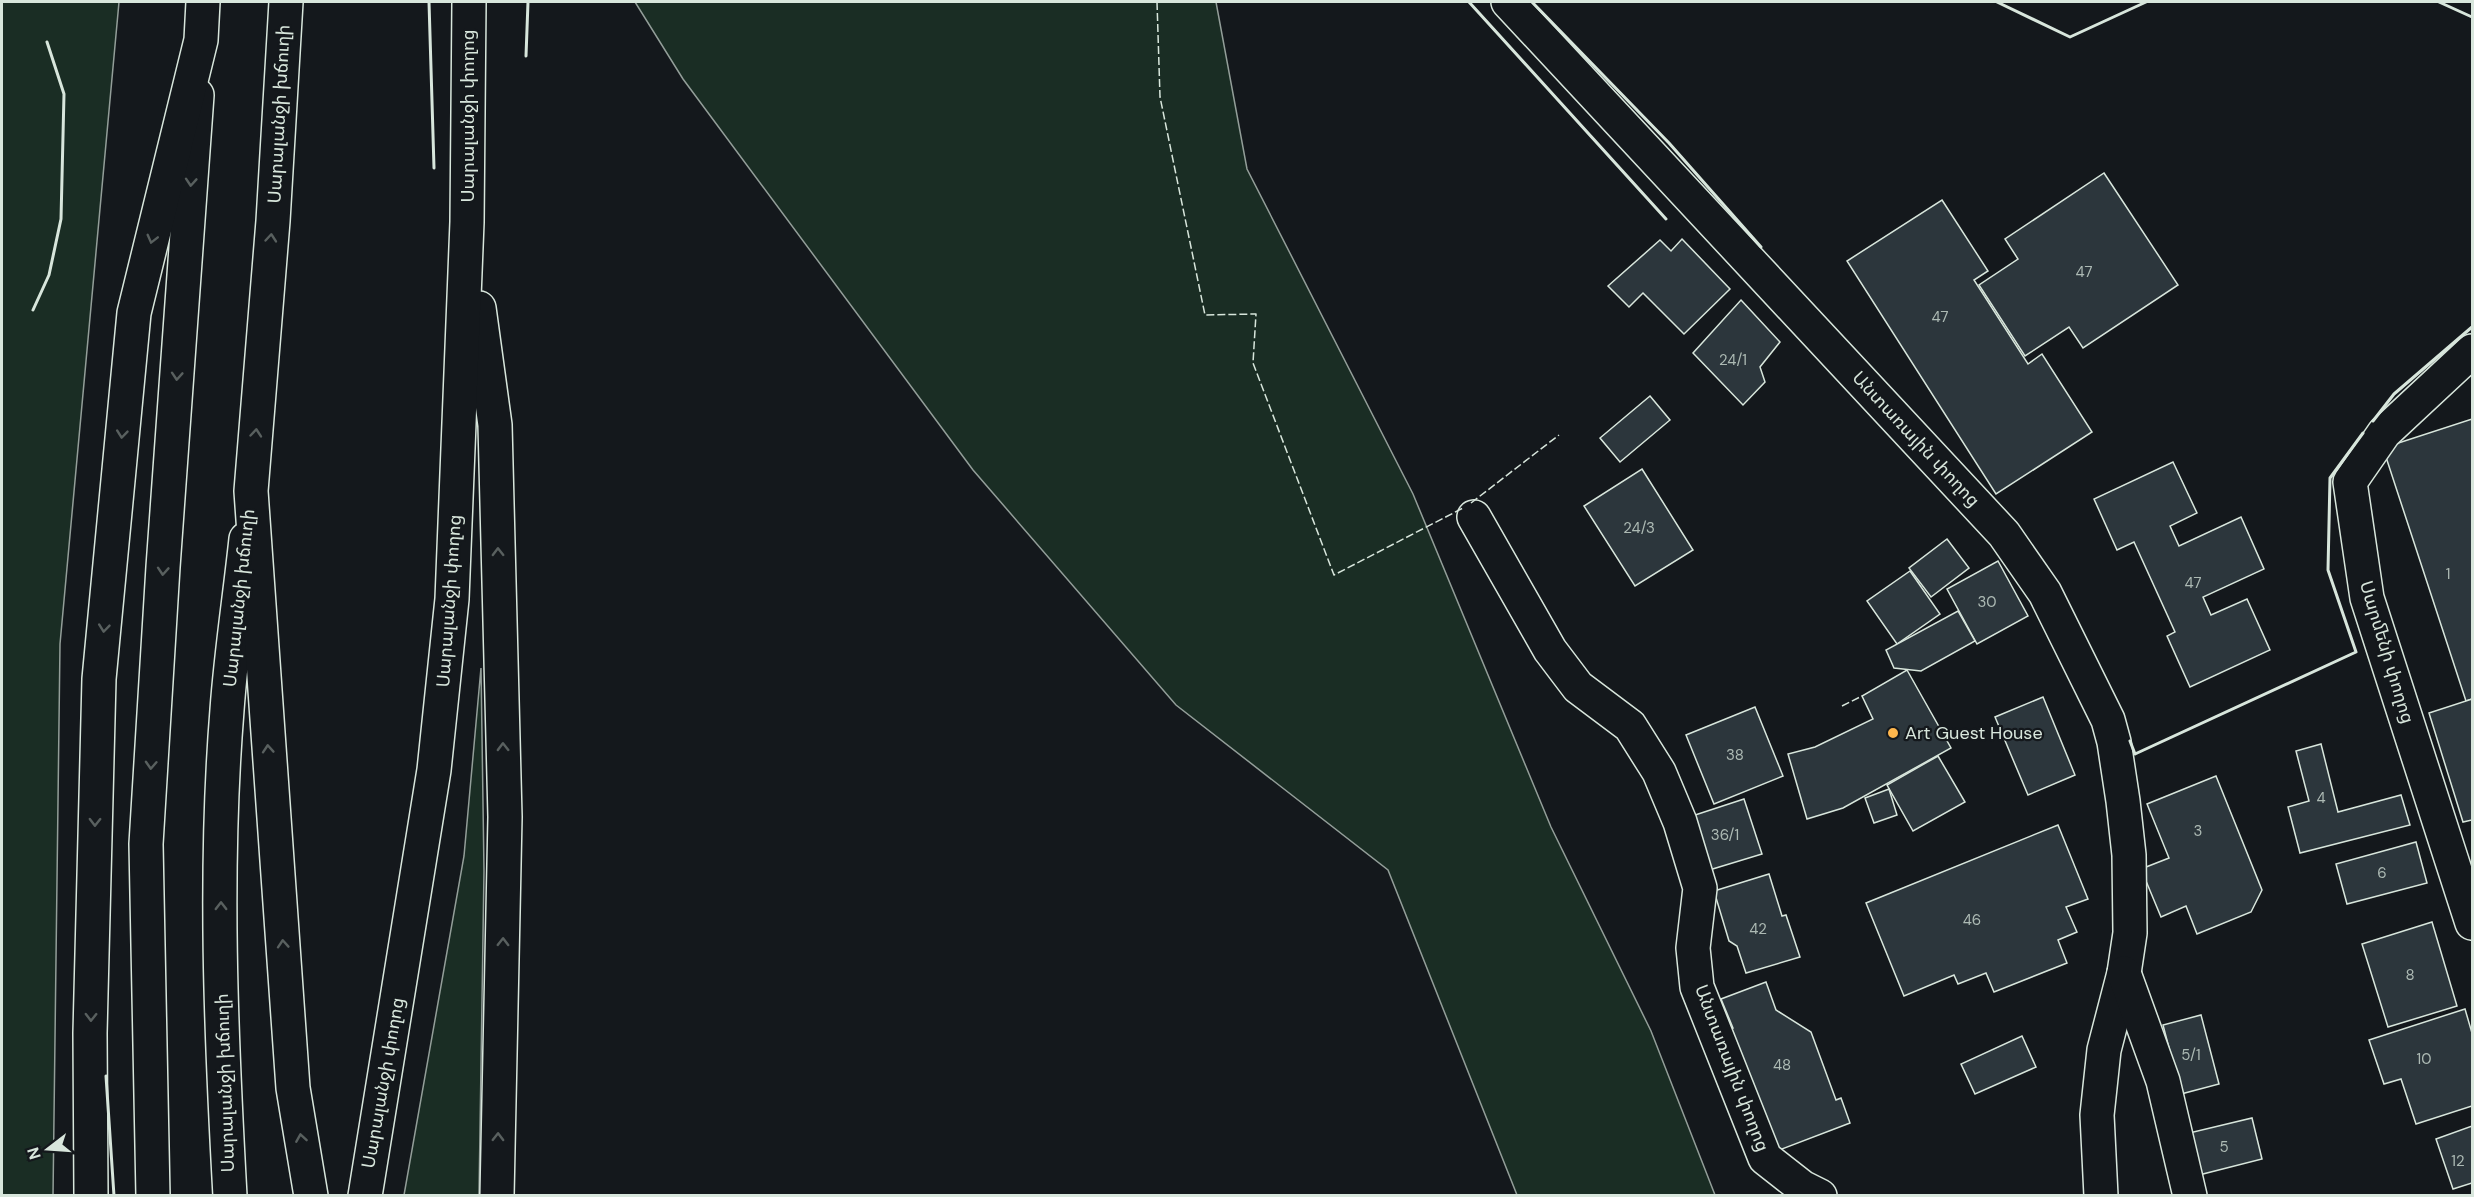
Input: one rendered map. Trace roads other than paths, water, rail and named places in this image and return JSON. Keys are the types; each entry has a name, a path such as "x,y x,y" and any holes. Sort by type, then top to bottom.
{"main road":[{"path":"153,1196 146,844 203,2"},
{"name":"Սարալանջի խճուղի","path":"230,1196 221,1028 221,851 227,710 251,491 273,221 286,2"},
{"name":"Սարալանջի փողոց","path":"364,1196 409,933 437,747 452,599 467,222 469,2"},
{"name":"Անտառային փողոց","path":"1508,2 2004,534 2044,593 2108,720 2114,742 2129,855 2130,933 2124,973 2104,1050 2099,1093 2097,1115 2101,1196"},
{"path":"91,1196 90,1033 99,670 134,313 201,40"},
{"path":"467,222 495,425 505,817 497,1196"},
{"name":"Սարմենի փողոց","path":"2472,351 2384,433 2350,482 2367,598 2472,923"},
{"path":"251,491 293,1088 311,1196"},
{"name":"Անտառային փողոց","path":"1474,517 1550,650 1578,687 1630,726 1659,772 1680,822 1700,888 1693,948 1697,987 1765,1158 1802,1187 1820,1196"},
{"name":"Անտառային փողոց","path":"2124,973 2163,1081 2190,1196"}],"place":[{"name":"Art Guest House","path":"1893,733"}]}
